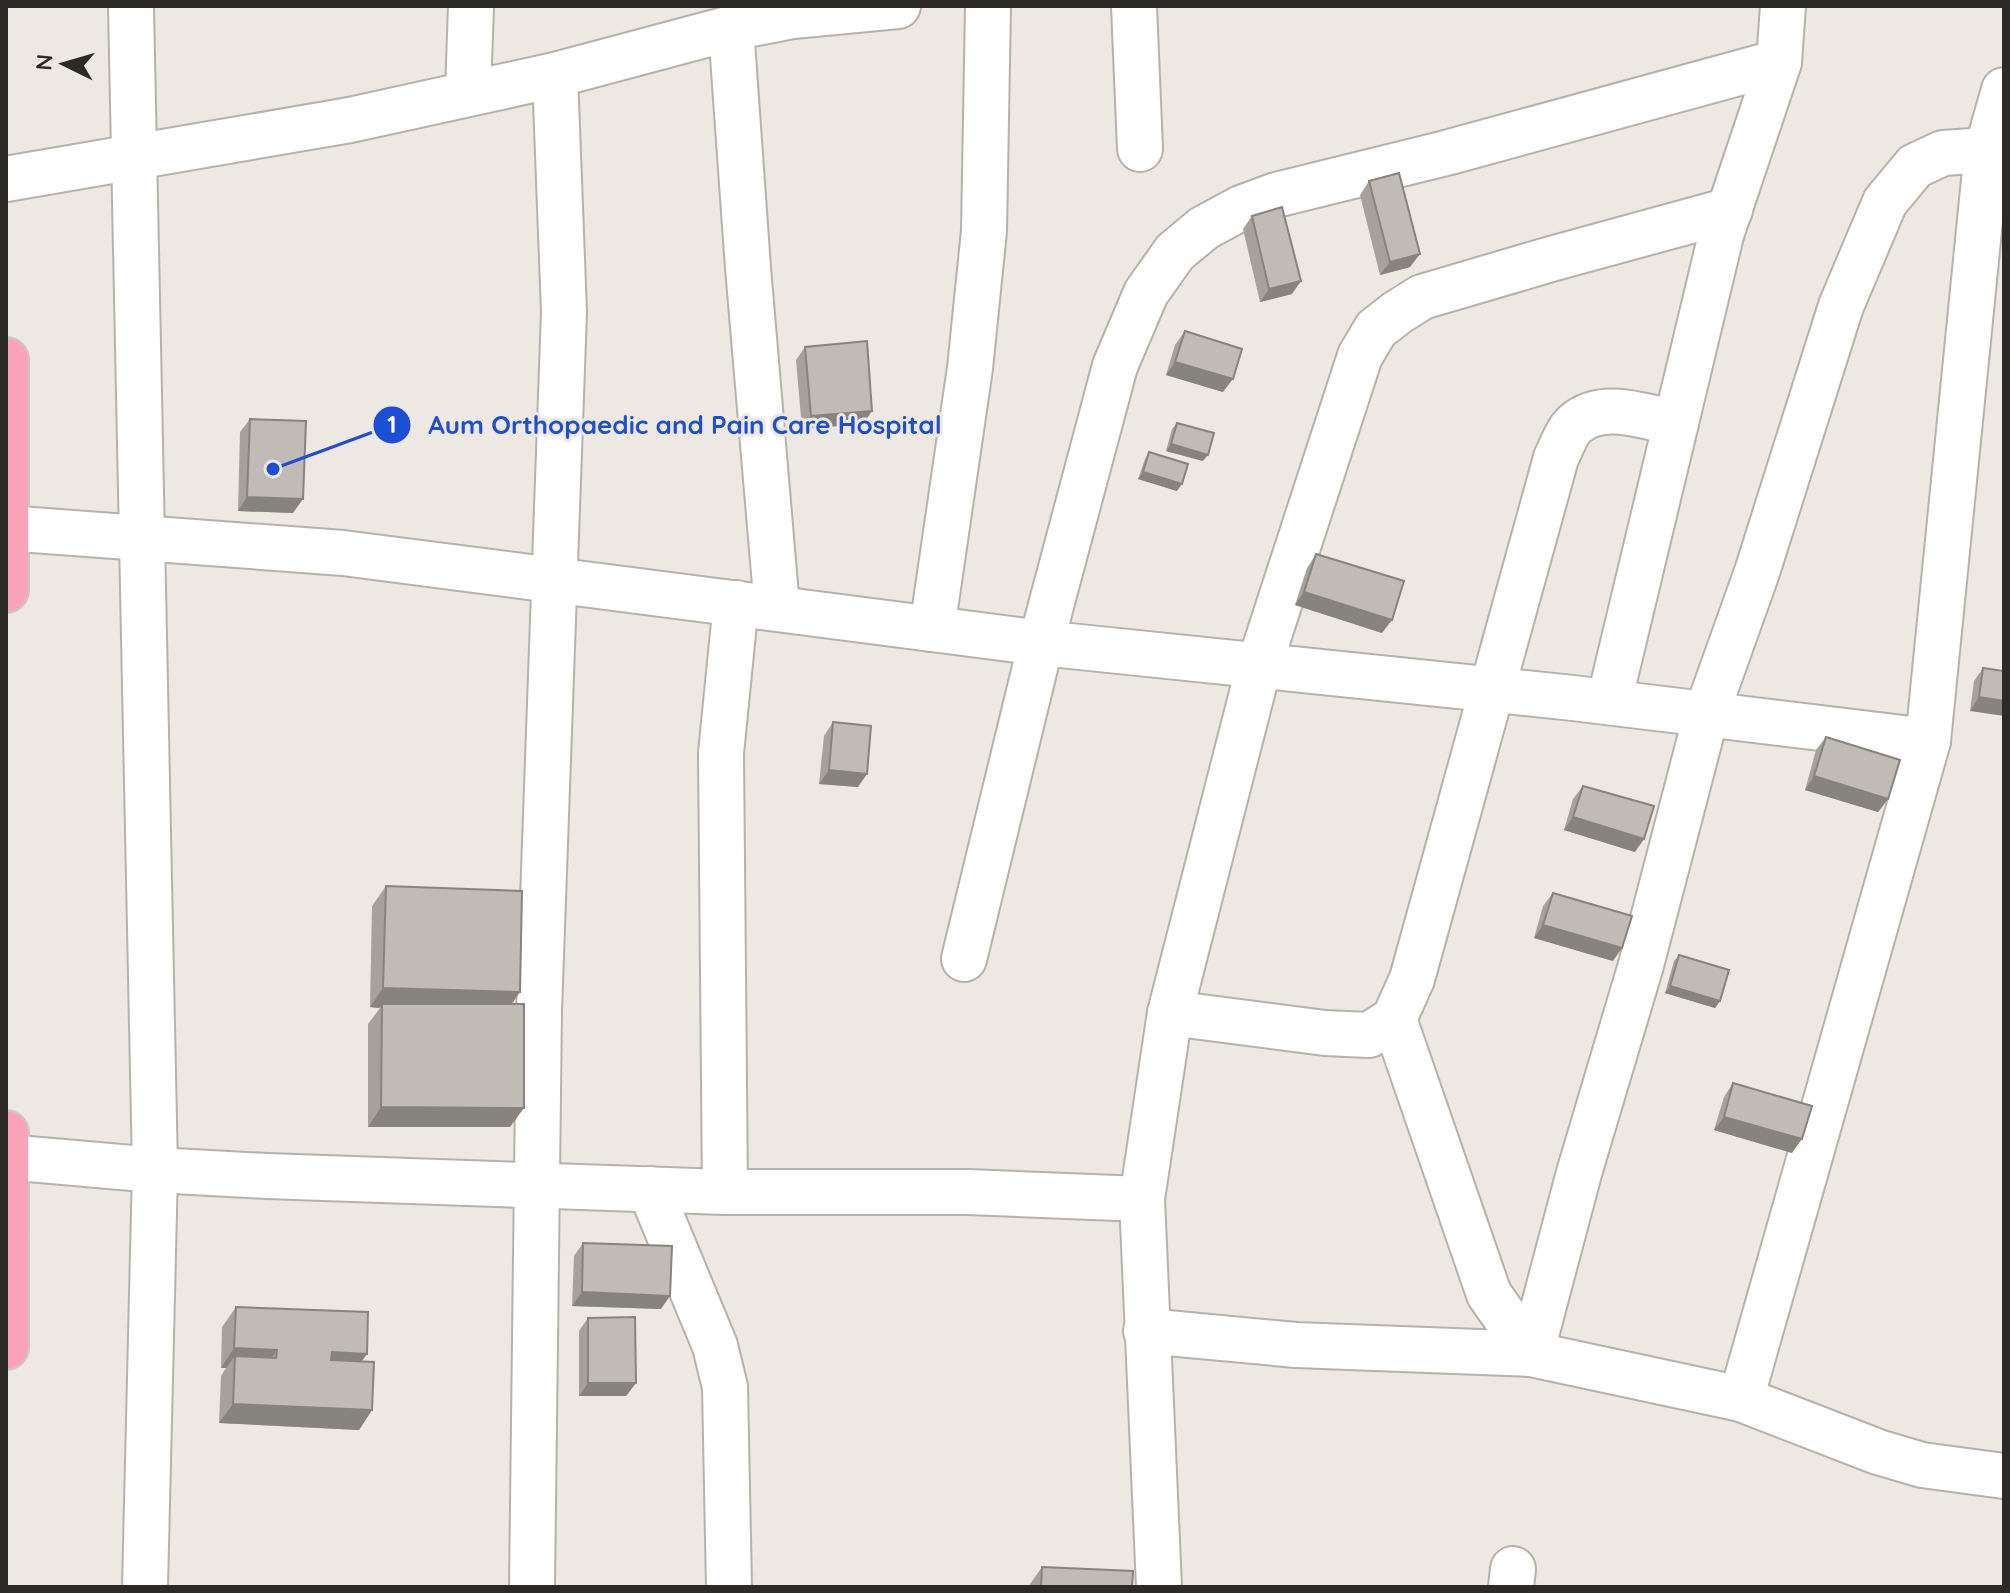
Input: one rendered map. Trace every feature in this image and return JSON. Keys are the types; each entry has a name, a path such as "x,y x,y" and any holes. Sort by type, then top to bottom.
{"main road":[{"path":"6,360 6,590"},
{"path":"6,1133 6,1231"},
{"path":"6,1239 6,1347"}],"street":[{"path":"131,6 155,1170 145,1587"},
{"path":"468,92 471,6"},
{"path":"6,179 350,120 555,75 793,11 898,6"},
{"path":"932,629 970,368 984,231 988,6"},
{"path":"1134,6 1140,149"},
{"path":"1609,702 1721,235 1779,62 1783,6"},
{"path":"725,1192 721,753 757,606 748,268 731,28"},
{"path":"964,959 1041,643 1115,366 1146,293 1175,252 1204,228 1241,208 1276,195 1446,153 1779,62"},
{"path":"532,1587 539,1011 564,312 555,75"},
{"path":"1741,1399 1928,741 1987,150 2004,90"},
{"path":"1531,1354 1579,1173 1641,965 1707,712 1757,572 1841,306 1885,202 1915,166 1943,153 1987,150"},
{"path":"1159,1587 1142,1199 1170,1013 1259,666 1360,356 1376,329 1422,297 1730,210"},
{"path":"1170,1013 1325,1033 1369,1035 1394,1019 1412,979 1556,458 1574,425 1601,411 1676,423"},
{"path":"7,528 343,553 1041,643 1707,712 1928,741"},
{"path":"1394,1019 1489,1294 1531,1354"},
{"path":"6,1157 155,1170 725,1192 968,1192 1142,1199"},
{"path":"650,1189 715,1346 725,1387 729,1587"},
{"path":"1146,1331 1296,1345 1531,1354 1741,1399 1878,1452 1922,1465 2004,1476"}],"building":[{"path":"1399,173 1420,254 1390,262 1369,181"},
{"path":"1282,207 1301,281 1269,289 1252,216"},
{"path":"1185,331 1242,349 1233,379 1175,362"},
{"path":"867,341 872,411 811,416 805,347"},
{"path":"250,419 306,421 303,499 247,497"},
{"path":"1177,423 1214,433 1208,455 1171,444"},
{"path":"1149,452 1188,464 1182,484 1143,472"},
{"path":"1316,554 1404,581 1392,620 1304,592"},
{"path":"1983,668 2004,671 2004,701 1979,697"},
{"path":"833,722 871,726 867,774 829,770"},
{"path":"1826,737 1900,760 1888,799 1814,776"},
{"path":"1583,786 1654,806 1644,839 1573,817"},
{"path":"386,886 522,891 520,992 383,988"},
{"path":"1553,893 1632,916 1622,948 1543,925"},
{"path":"1679,955 1729,970 1720,1001 1670,986"},
{"path":"382,1004 524,1004 524,1108 381,1107"},
{"path":"1733,1083 1812,1106 1802,1139 1724,1117"},
{"path":"583,1243 672,1246 670,1296 582,1292"},
{"path":"236,1307 368,1312 367,1354 332,1352 331,1360 374,1362 372,1410 233,1404 235,1356 276,1358 277,1350 234,1348"},
{"path":"635,1317 636,1383 588,1383 588,1318"},
{"path":"1042,1567 1133,1571 1132,1587 1041,1587"}],"place":[{"name":"Aum Orthopaedic and Pain Care Hospital","path":"273,469"}]}
